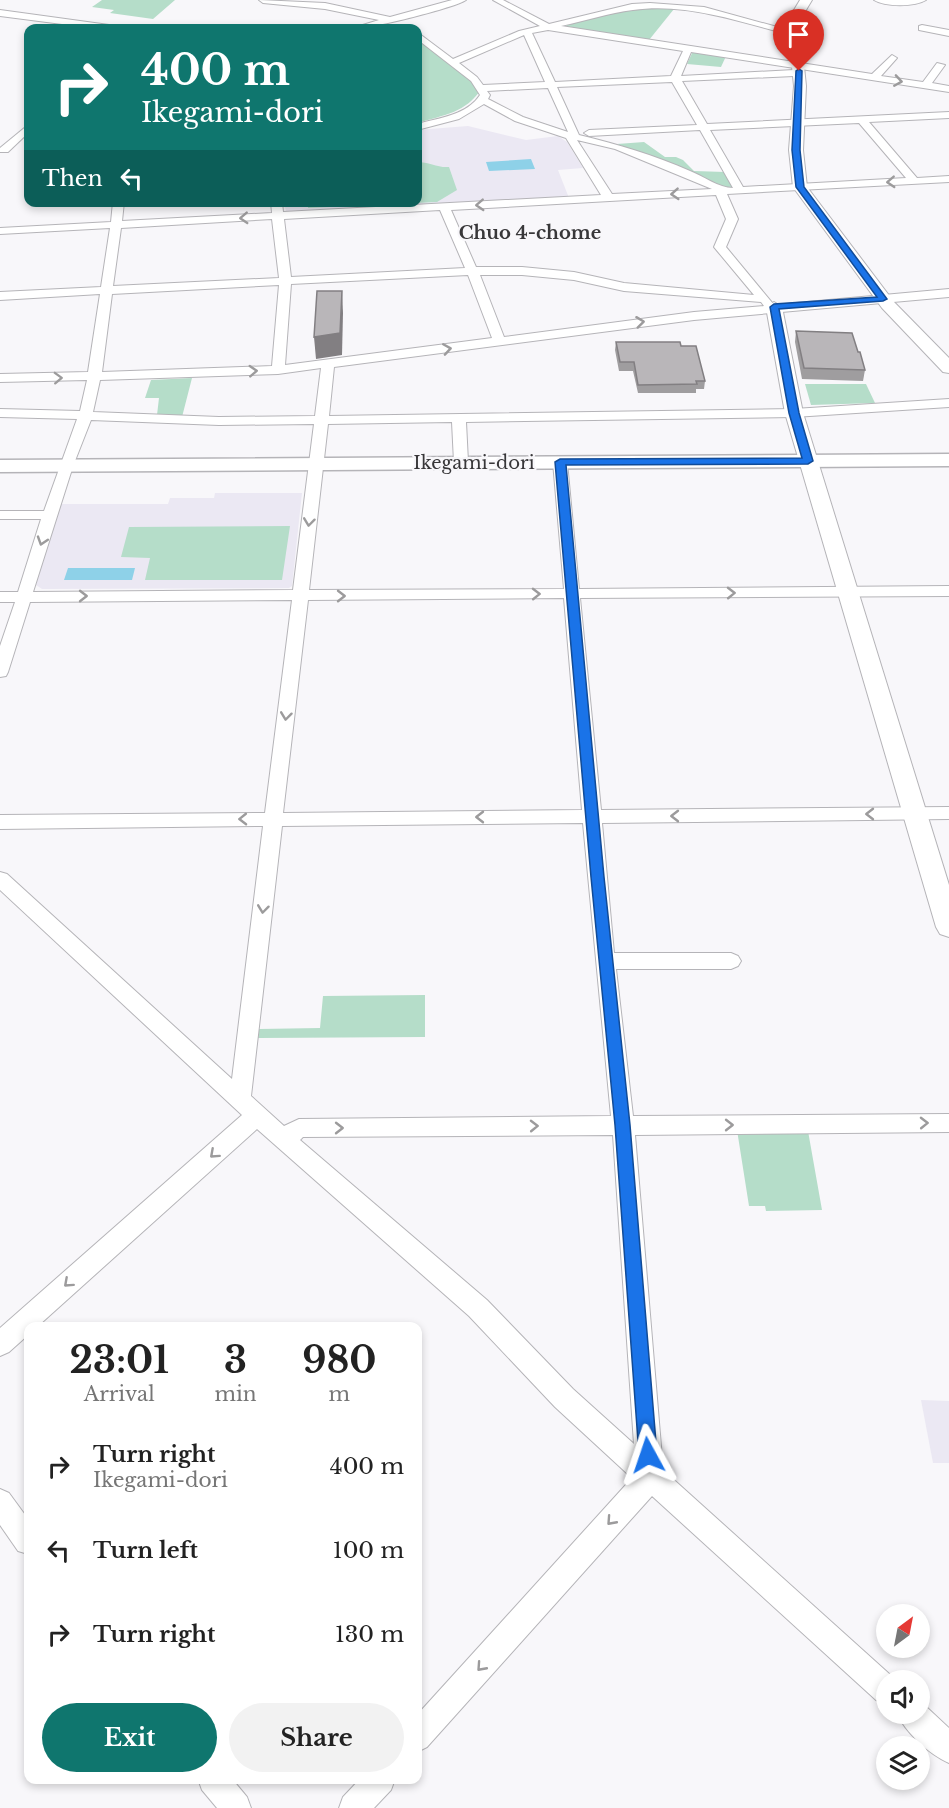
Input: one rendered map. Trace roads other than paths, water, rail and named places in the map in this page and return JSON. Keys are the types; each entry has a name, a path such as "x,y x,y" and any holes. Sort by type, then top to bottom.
{"main road":[{"name":"Ikegami-dori","path":"0,466 949,460"}],"street":[{"path":"262,0 325,6 394,20 400,24"},
{"path":"376,24 462,0"},
{"path":"497,0 548,27 689,47 799,69 875,77 948,89"},
{"path":"806,0 795,18 799,69 796,150 800,187 883,299 949,368"},
{"path":"878,0 902,2 922,0"},
{"path":"593,3 610,12"},
{"path":"453,62 527,32 641,7 677,4 795,33"},
{"path":"387,11 394,20"},
{"path":"0,13 80,24"},
{"path":"922,28 949,33"},
{"path":"527,32 573,135 572,142 580,158 609,198"},
{"path":"422,39 453,62 482,88 485,95 483,100 464,113 422,126"},
{"path":"675,78 689,47"},
{"path":"875,77 892,58"},
{"path":"926,85 940,65"},
{"path":"482,88 799,69"},
{"path":"675,78 701,127 740,191"},
{"path":"483,100 519,119 618,147 687,173 721,191 732,219 720,247 769,303 794,413 949,927"},
{"path":"573,135 949,114"},
{"path":"862,120 914,181"},
{"path":"2,151 24,132"},
{"path":"2,151 20,149"},
{"path":"0,231 949,179"},
{"path":"0,672 66,466 86,414 117,225 118,207"},
{"path":"277,207 285,281 278,370"},
{"path":"444,207 488,307 499,341"},
{"path":"0,296 471,271 563,275 624,287 769,303"},
{"path":"0,378 278,370 769,303 883,299 949,293"},
{"path":"0,1344 249,1107 274,819 328,364"},
{"path":"0,413 86,414 173,421 794,413 949,403"},
{"path":"459,417 461,462"},
{"path":"422,1731 650,1478 622,1125 560,462"},
{"path":"0,515 51,515"},
{"path":"0,597 949,591"},
{"path":"0,822 949,813"},
{"path":"0,879 284,1139 478,1308 564,1398 876,1681"},
{"path":"605,961 731,961"},
{"path":"284,1139 298,1128 949,1123"},
{"path":"0,1502 24,1535"},
{"path":"924,1724 949,1748"},
{"path":"217,1784 236,1808"},
{"path":"354,1808 376,1784"}],"water":[{"path":"531,159 535,169 489,171 486,162"},
{"path":"68,568 135,568 132,580 64,580"}],"district":[{"name":"Chuo 4-chome","path":"530,233"}]}
